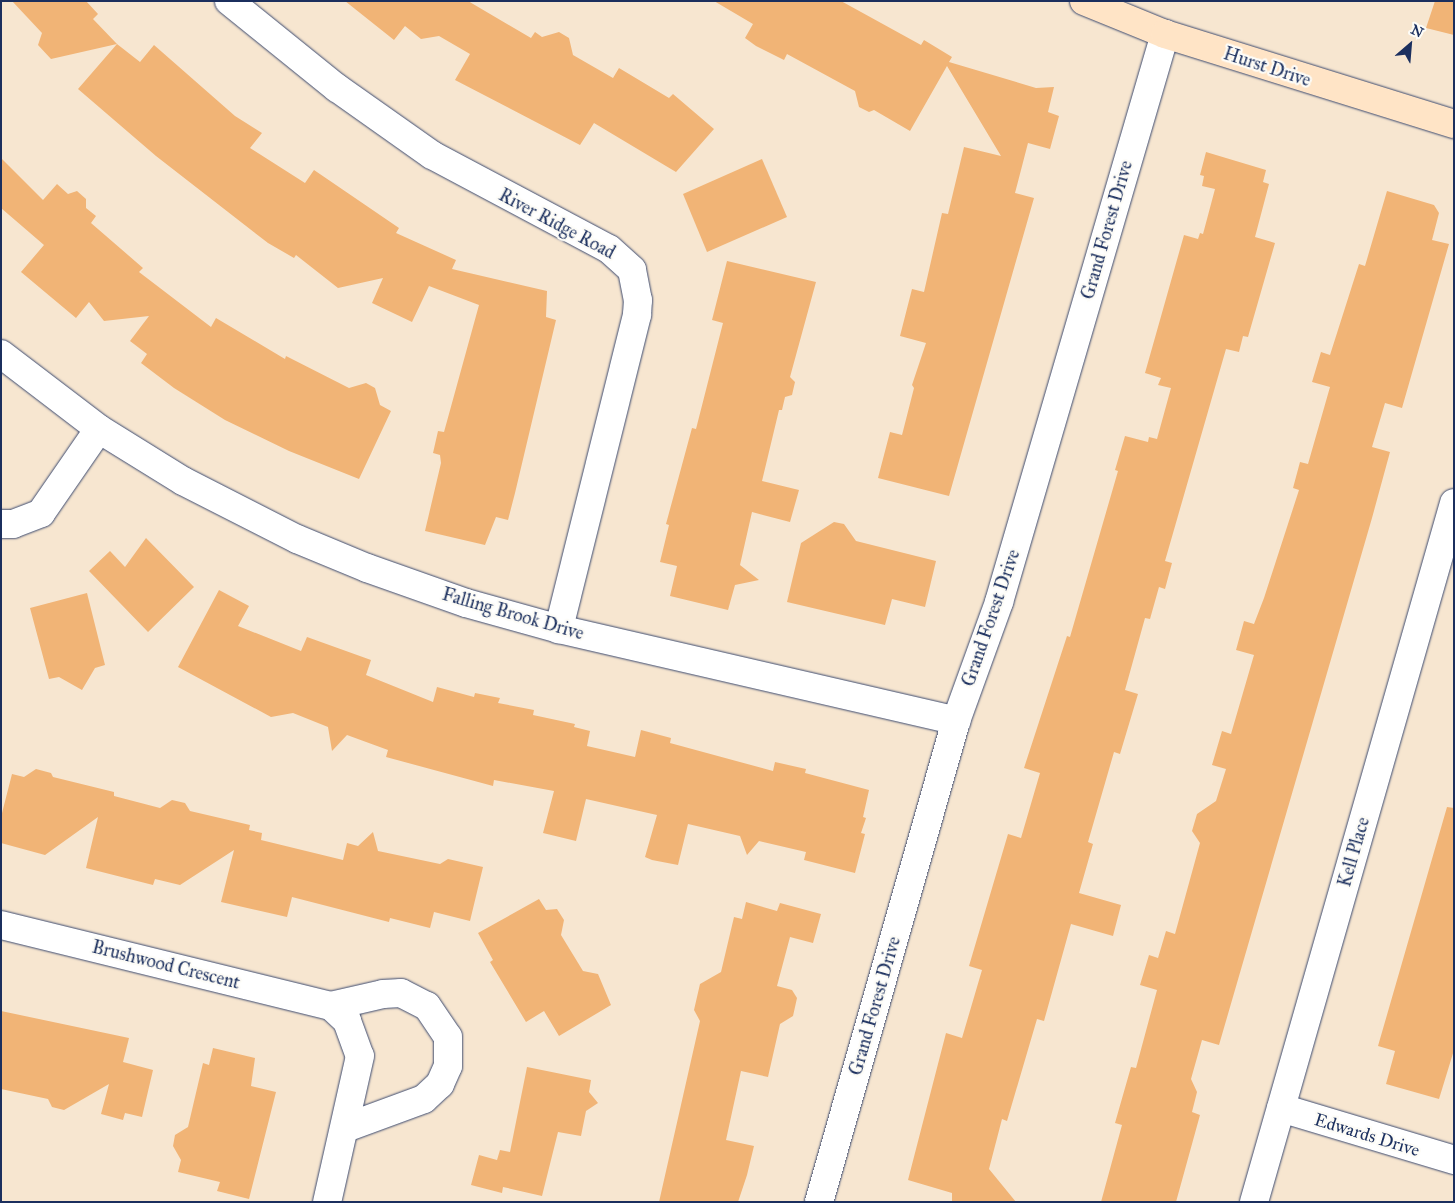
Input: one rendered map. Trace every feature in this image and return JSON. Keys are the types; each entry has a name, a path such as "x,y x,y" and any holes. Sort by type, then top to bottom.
{"street":[{"name":"River Ridge Road","path":"229,1 337,88 432,155 609,249 632,270 638,300 636,315 559,629"},
{"name":"Hurst Drive","path":"1084,1 1165,34 1454,124"},
{"name":"Grand Forest Drive","path":"819,1202 956,721 999,602 1165,34"},
{"name":"Falling Brook Drive","path":"5,366 99,429 184,481 297,539 466,603 559,629 956,721"},
{"path":"1,524 13,524 41,513 99,429"},
{"name":"Kell Place","path":"1254,1202 1446,558 1454,503"},
{"name":"Brushwood Crescent","path":"1,926 331,1006 383,994 402,993 427,1006 448,1038 448,1066 440,1084 424,1099 345,1128"},
{"path":"327,1202 360,1056 347,1021 331,1006"},
{"name":"Edwards Drive","path":"1281,1108 1454,1160"}],"building":[{"path":"12,1 86,1 98,14 93,19 117,44 51,59 38,45 42,33"},
{"path":"345,1 468,1 531,38 535,32 542,37 559,32 569,38 573,55 613,78 619,68 669,98 673,94 714,129 676,172 594,123 580,145 455,80 470,54 439,36 421,39 405,26 394,40"},
{"path":"714,1 841,1 921,45 924,40 952,57 949,62 1036,88 1054,87 1048,112 1059,116 1050,149 1028,143 1015,193 1034,198 949,496 878,478 890,432 902,435 914,388 912,385 926,343 900,336 912,289 924,292 942,213 948,214 964,147 1001,156 947,66 910,131 874,110 869,112 859,107 855,91 787,54 784,60 756,46 745,38 753,24"},
{"path":"1435,1 1454,1 1454,35 1426,28"},
{"path":"117,44 140,62 154,45 235,116 262,133 250,148 305,183 314,170 399,228 396,233 456,260 452,269 547,291 546,317 556,320 515,493 508,520 496,517 485,545 425,531 441,463 440,455 433,453 438,431 444,432 479,305 429,286 412,322 372,303 383,278 338,288 296,255 294,258 268,243 156,156 78,89"},
{"path":"1206,152 1266,170 1263,182 1269,184 1255,237 1275,243 1248,337 1243,336 1239,352 1226,349 1165,561 1172,563 1165,589 1159,587 1150,619 1145,618 1125,690 1138,694 1120,754 1114,752 1088,842 1093,844 1079,893 1121,905 1113,936 1071,924 1044,1021 1037,1019 1007,1121 1002,1119 989,1169 1016,1202 952,1202 952,1193 908,1180 946,1033 962,1038 982,970 969,966 1008,834 1021,838 1040,773 1024,768 1067,636 1070,637 1118,471 1115,470 1125,436 1148,442 1149,437 1157,439 1171,388 1158,385 1161,378 1145,373 1184,235 1198,239 1200,233 1203,234 1215,189 1202,186 1204,176 1200,175"},
{"path":"1,158 43,200 57,184 68,194 77,191 86,199 86,208 96,216 91,223 143,268 139,272 211,327 216,318 285,359 286,356 349,388 366,383 375,388 380,405 391,411 359,479 289,451 225,420 174,388 141,363 147,354 130,341 149,316 104,321 89,302 76,318 21,272 44,245 1,208"},
{"path":"762,159 787,217 707,252 683,194"},
{"path":"1387,191 1434,205 1439,213 1432,240 1449,244 1402,408 1385,403 1372,447 1390,452 1372,518 1219,1045 1202,1040 1191,1079 1197,1092 1192,1112 1200,1115 1176,1202 1101,1202 1122,1125 1115,1123 1131,1067 1136,1068 1157,990 1140,985 1149,955 1158,958 1166,931 1175,934 1200,843 1192,831 1197,814 1216,801 1226,769 1212,765 1222,731 1231,734 1254,655 1236,650 1244,621 1254,624 1264,598 1299,490 1293,488 1300,462 1308,464 1330,387 1312,382 1321,352 1330,355 1359,264 1365,266"},
{"path":"727,261 816,282 790,377 795,382 792,395 785,397 782,410 779,410 762,481 799,490 790,522 752,512 740,565 759,580 735,585 728,610 670,596 677,566 660,562 669,525 666,524 692,428 696,429 723,323 712,320"},
{"path":"834,522 844,524 856,541 936,561 925,607 892,599 885,625 787,602 801,543"},
{"path":"146,538 194,587 148,632 89,571 110,551 125,567"},
{"path":"219,590 249,606 238,626 301,651 307,637 371,660 366,675 433,702 437,687 474,697 475,693 500,698 498,703 534,710 533,715 575,724 574,727 590,731 587,746 635,757 641,730 671,738 670,743 773,771 775,762 806,769 805,773 869,790 863,817 866,818 861,833 865,834 855,873 804,860 806,852 759,841 747,855 740,836 688,824 678,865 652,860 645,857 657,815 586,799 576,841 543,833 554,791 494,780 493,786 386,757 388,750 347,735 332,751 328,727 293,713 271,717 178,667"},
{"path":"87,593 105,665 95,668 82,690 59,677 49,679 30,608"},
{"path":"36,769 51,773 53,777 114,792 114,796 160,808 172,800 185,803 190,811 250,825 249,830 262,833 261,840 343,860 347,843 358,846 373,832 378,851 440,864 448,859 483,867 470,921 434,912 430,928 390,918 389,922 292,897 287,917 221,902 234,850 180,885 155,879 153,885 86,868 98,817 45,855 1,843 1,817 12,774 24,777"},
{"path":"1447,807 1454,808 1454,1050 1439,1099 1386,1084 1395,1051 1378,1046"},
{"path":"539,899 546,910 557,909 564,920 561,935 583,971 598,974 611,1005 559,1036 544,1011 526,1022 490,962 493,960 478,933"},
{"path":"746,902 777,911 780,903 821,914 813,943 790,937 777,986 792,990 797,998 793,1016 780,1024 768,1077 741,1071 726,1140 754,1146 747,1175 738,1202 659,1202 700,1021 694,1010 700,984 721,972 734,917 742,919"},
{"path":"1,1011 129,1038 123,1062 153,1070 142,1117 125,1113 123,1120 101,1114 109,1084 64,1110 52,1107 48,1099 1,1089"},
{"path":"213,1048 255,1058 251,1086 276,1092 249,1199 217,1191 220,1182 178,1172 181,1160 173,1146 175,1135 188,1127 203,1063 209,1065"},
{"path":"527,1067 591,1080 589,1092 598,1103 586,1111 581,1136 558,1132 542,1196 503,1187 502,1193 471,1185 479,1155 497,1160 500,1150 510,1152"}]}
